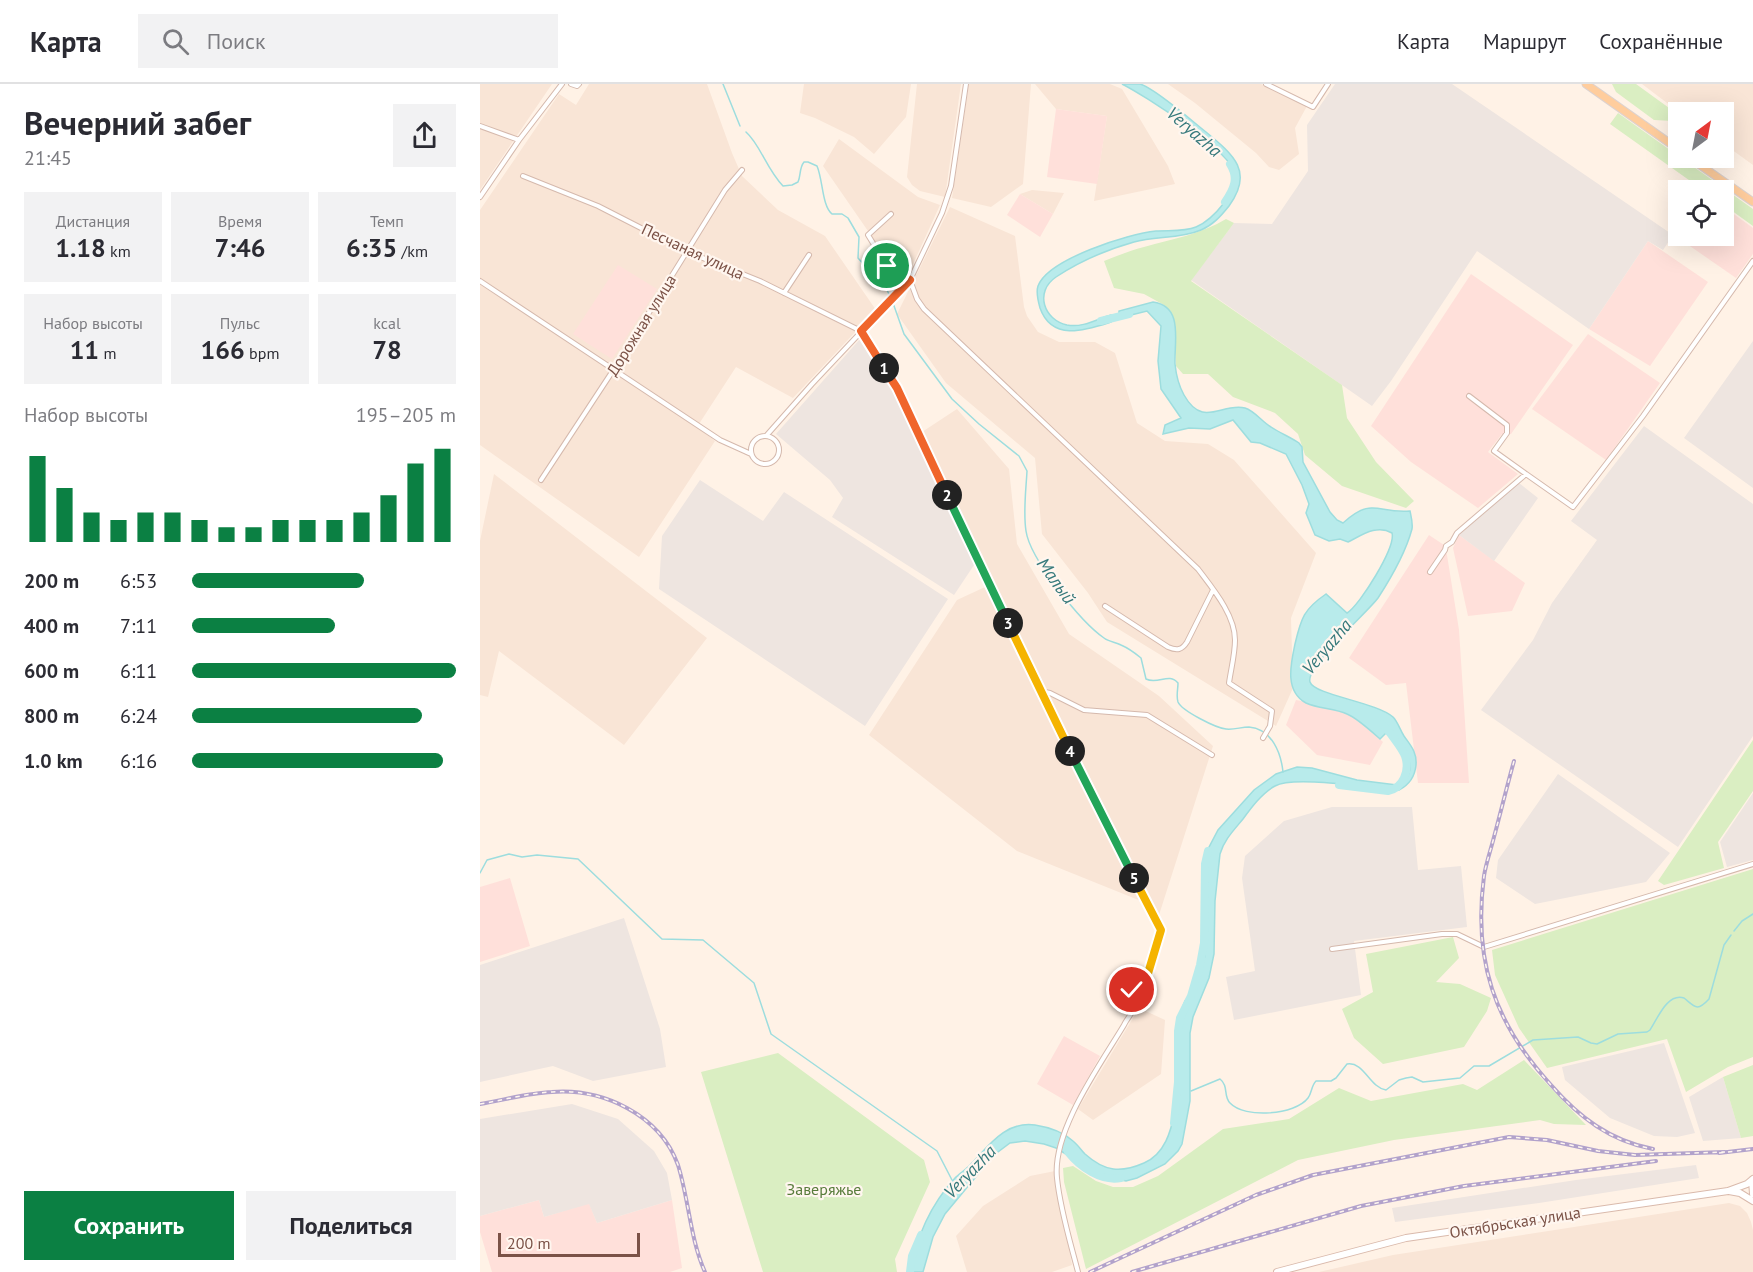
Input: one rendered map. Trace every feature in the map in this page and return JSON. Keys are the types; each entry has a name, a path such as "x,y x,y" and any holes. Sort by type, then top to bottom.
{"main road":[{"path":"1589,85 1668,142"},
{"path":"1705,168 1753,201"},
{"path":"1753,1179 1753,1194"},
{"name":"Октябрьская улица","path":"1277,1272 1390,1241 1728,1191 1747,1184 1753,1179"},
{"path":"1728,1191 1740,1193 1753,1201"}],"street":[{"path":"480,197 519,140 562,84"},
{"path":"571,84 578,85"},
{"path":"751,454 754,441 765,436 910,280 942,213 951,186 966,84"},
{"path":"1266,84 1313,107 1328,84"},
{"path":"480,126 519,140"},
{"name":"Дорожная улица","path":"541,480 614,369 725,190 742,170"},
{"name":"Песчаная улица","path":"523,176 598,206 688,252 784,293 861,331"},
{"path":"891,214 868,235 887,266 910,280 917,299 931,317 966,347 1198,569 1214,589 1232,617 1235,640 1229,683 1272,711 1270,726 1263,738"},
{"path":"784,293 809,255"},
{"path":"1469,396 1507,425 1507,433 1494,451 1573,507 1643,416 1753,261"},
{"path":"480,281 720,440 751,454 761,464 770,464 778,456 778,444 772,438 765,436"},
{"path":"861,331 897,388 1040,690 1161,930 1146,980 1136,984 1132,990 1133,1010 1082,1094 1068,1123 1057,1160 1056,1177 1078,1272"},
{"path":"1430,572 1457,533 1526,474"},
{"path":"1105,606 1168,647 1180,649 1187,642 1214,589"},
{"path":"1040,690 1084,710 1147,715 1212,755"},
{"path":"1332,949 1442,934 1457,934 1484,947 1753,864"}],"shaded area":[{"path":"480,84 552,84 480,190"},
{"path":"589,84 707,84 742,176 778,210 825,236 876,310 793,398 736,367 697,427 715,441 639,557 480,445 480,210 559,94 576,105"},
{"path":"804,84 911,84 906,117 874,154 854,137 800,113"},
{"path":"917,84 961,84 945,197 920,191 907,177"},
{"path":"969,84 1031,84 1023,184 991,207 952,198"},
{"path":"1035,84 1110,84 1122,89 1168,166 1175,184 1094,201 1107,116 1056,109"},
{"path":"1168,84 1261,84 1307,106 1295,128 1299,154 1279,170 1269,167 1256,153"},
{"path":"1335,84 1452,84 1668,232 1668,242 1663,250 1648,241 1589,329 1477,251 1372,406 1191,280 1234,223 1272,224 1308,171 1307,125"},
{"path":"1642,84 1753,84 1753,165 1734,151 1734,102 1668,104"},
{"path":"1056,109 1107,116 1097,184 1047,177"},
{"path":"839,139 918,197 940,205 909,273 886,257 823,166"},
{"path":"1032,190 1064,193 1053,214 1020,194"},
{"path":"1020,194 1053,214 1040,237 1007,215"},
{"path":"950,207 1015,236 1024,307 1038,332 1059,342 1095,342 1115,353 1137,423 1165,441 1208,444 1234,460 1316,553 1291,618 1293,688 1276,726 1107,622 1088,593 1042,534 1035,458 946,383 897,314"},
{"path":"1734,214 1753,228 1753,254 1736,278 1690,246 1734,246"},
{"path":"1648,241 1708,282 1650,366 1589,329"},
{"path":"618,265 657,289 612,359 573,334"},
{"path":"1471,274 1573,345 1511,434 1502,434 1488,452 1518,474 1478,508 1411,462 1371,426"},
{"path":"1588,334 1660,383 1606,460 1532,409"},
{"path":"860,339 894,390 976,562 954,595 832,517 843,498 830,480 776,434"},
{"path":"1753,341 1753,488 1684,438"},
{"path":"957,409 1009,469 1017,544 1069,634 1159,696 1213,746 1159,915 993,585 922,432"},
{"path":"1644,426 1753,504 1753,736 1678,847 1481,710 1533,640 1552,603 1597,540 1571,521"},
{"path":"494,474 707,638 624,745 499,651 488,697 480,695 480,541"},
{"path":"700,480 763,521 784,492 948,599 865,726 659,589 662,536"},
{"path":"1519,483 1538,498 1494,561 1459,535"},
{"path":"1429,535 1444,545 1447,555 1459,630 1469,783 1418,783 1406,683 1386,685 1349,658"},
{"path":"1459,535 1525,583 1512,611 1468,616 1453,548"},
{"path":"985,587 1141,901 1017,851 869,735 957,600"},
{"path":"1296,700 1347,710 1383,742 1370,765 1317,755 1286,725"},
{"path":"1558,774 1670,853 1646,882 1535,904 1496,878 1498,860"},
{"path":"1753,793 1753,860 1727,867 1720,842"},
{"path":"1332,807 1412,807 1418,870 1461,866 1467,927 1354,941 1361,995 1234,1020 1226,977 1255,971 1242,878 1245,856 1284,821"},
{"path":"510,878 530,946 480,962 480,887"},
{"path":"624,918 660,1029 666,1067 593,1081 553,1066 480,1082 480,965"},
{"path":"1139,1008 1165,1020 1161,1074 1093,1120 1078,1109"},
{"path":"1064,1036 1100,1056 1073,1105 1037,1084"},
{"path":"1664,1043 1695,1133 1677,1137 1654,1136 1610,1118 1565,1080 1562,1067"},
{"path":"1723,1077 1741,1138 1703,1141 1689,1097"},
{"path":"572,1104 618,1119 654,1151 667,1173 672,1200 597,1223 589,1204 544,1217 539,1200 480,1216 480,1119"},
{"path":"1696,1165 1699,1178 1539,1203 1395,1222 1392,1208 1576,1180"},
{"path":"1055,1171 1072,1265 1052,1272 967,1272 956,1236 983,1206 1030,1176"},
{"path":"539,1200 544,1217 589,1203 597,1223 672,1200 682,1268 670,1272 492,1272 480,1232 480,1216"},
{"path":"1729,1203 1740,1206 1747,1213 1751,1222 1753,1272 1319,1272 1393,1255"}],"green space":[{"path":"1612,84 1636,84 1668,107 1668,121 1654,120 1616,92"},
{"path":"1618,113 1668,149 1668,165 1610,124"},
{"path":"1672,168 1695,168 1712,180 1689,180"},
{"path":"1734,195 1753,209 1753,226 1734,212"},
{"path":"1226,219 1234,223 1191,281 1342,385 1347,418 1376,462 1414,501 1406,508 1342,486 1305,455 1298,434 1275,413 1233,397 1208,374 1183,374 1176,366 1174,322 1164,305 1144,294 1114,288 1104,261 1197,232"},
{"path":"1753,740 1753,791 1718,842 1724,868 1664,885 1658,881"},
{"path":"1753,869 1753,1057 1728,1067 1686,1092 1667,1039 1547,1068 1519,1028 1495,975 1492,950"},
{"path":"1453,937 1459,958 1436,982 1460,984 1491,998 1487,1011 1464,1047 1383,1064 1354,1038 1342,1009 1373,992 1366,954"},
{"name":"Заверяжье","path":"778,1053 924,1160 930,1182 895,1259 897,1272 763,1272 701,1072"},
{"path":"1524,1060 1586,1125 1554,1124 1540,1120 1394,1140 1298,1160 1086,1269 1064,1182 1063,1168 1073,1166 1096,1181 1113,1187 1133,1187 1158,1176 1223,1129 1289,1119 1339,1088 1371,1101 1463,1084 1477,1090"},
{"path":"1753,1065 1753,1136 1741,1138 1723,1077"}],"water":[{"path":"1122,84 1140,84 1147,87 1216,140 1237,165 1240,183 1229,206 1205,228 1185,235 1142,240 1124,245 1103,252 1056,277 1049,283 1044,297 1045,305 1052,318 1073,326 1090,323 1111,315 1111,322 1101,325 1071,331 1061,329 1045,319 1040,308 1037,288 1045,276 1072,258 1127,237 1156,231 1187,230 1200,225 1224,203 1235,181 1235,174 1230,164 1203,138 1148,99"},
{"path":"1153,302 1163,305 1173,318 1176,336 1175,364 1179,384 1191,405 1198,411 1213,412 1228,408 1245,408 1299,443 1302,447 1303,462 1330,512 1343,523 1361,510 1369,508 1410,511 1412,529 1388,582 1378,598 1317,665 1310,682 1322,691 1373,707 1393,717 1414,753 1415,769 1409,783 1399,790 1316,782 1285,783 1275,786 1257,801 1227,840 1220,854 1215,901 1214,954 1209,978 1193,1017 1190,1033 1190,1101 1182,1144 1165,1164 1126,1181 1102,1176 1056,1148 1044,1144 1025,1141 1010,1143 994,1155 945,1214 933,1237 923,1272 912,1272 920,1234 939,1199 955,1178 1007,1130 1035,1125 1055,1130 1069,1138 1092,1160 1113,1169 1128,1168 1144,1163 1162,1148 1169,1134 1175,1111 1181,1011 1193,991 1205,956 1204,898 1207,851 1218,830 1254,790 1276,774 1297,767 1312,768 1357,780 1397,785 1409,773 1410,766 1405,750 1390,729 1380,739 1351,716 1306,703 1294,691 1291,676 1297,635 1308,610 1326,594 1347,613 1353,608 1383,562 1392,540 1392,533 1375,530 1348,542 1340,539 1329,541 1315,535 1306,513 1309,504 1286,454 1260,443 1251,442 1233,420 1210,429 1189,428 1163,434 1165,425 1181,418 1161,389 1158,361 1161,326 1147,311 1119,318 1119,311"}],"waterway":[{"name":"Малый","path":"723,84 740,126"},
{"name":"Малый","path":"746,132 783,186 798,182 804,162 817,166 826,205 832,214 842,214 848,218 859,237 858,258 880,280 890,296"},
{"name":"Veryazha","path":"1225,202 1231,193 1235,179 1230,164"},
{"name":"Малый","path":"893,303 904,334 952,399 1019,456 1027,471 1025,516 1030,543 1046,573 1070,604 1104,638 1119,644 1141,658 1146,679 1175,680 1178,683 1178,702 1192,714 1221,728 1249,727 1264,732 1274,743 1283,772"},
{"name":"Veryazha","path":"1101,321 1129,314"},
{"name":"Veryazha","path":"1339,785 1388,791 1401,783 1407,767 1405,756 1395,739 1382,724"},
{"name":"Veryazha","path":"1174,1123 1178,1082 1178,1031 1180,1018 1191,996 1204,943 1205,864 1208,851"},
{"path":"480,873 487,860 509,854 522,857 537,855 578,859 662,939 703,940 754,983 771,1034 937,1151 953,1182"},
{"path":"1734,931 1742,921 1753,914"},
{"path":"1191,1091 1220,1079 1228,1100 1237,1108 1270,1113 1302,1104 1308,1098 1316,1081 1331,1081 1347,1064 1353,1064 1363,1070 1376,1085 1386,1090 1399,1080 1412,1077 1423,1082 1460,1078 1474,1066 1489,1066 1533,1040 1578,1037 1597,1044 1618,1034 1647,1032 1673,999 1684,998 1696,1007 1702,1006 1709,999 1724,945 1731,935"},
{"name":"Veryazha","path":"1068,1152 1092,1172 1106,1178 1121,1178"},
{"name":"Veryazha","path":"910,1272 912,1256 921,1235"}],"railway":[{"path":"1514,761 1487,861 1481,907 1485,963 1492,989 1515,1038 1531,1062 1562,1097 1584,1117 1609,1134 1653,1149"},
{"path":"480,1104 534,1094 571,1092 610,1100 644,1119 670,1147 678,1165 696,1246 705,1272"},
{"path":"1090,1272 1256,1195 1313,1175 1509,1137 1547,1140 1598,1151 1635,1155 1725,1152"},
{"path":"1719,1153 1753,1149"},
{"path":"1132,1272 1361,1206 1464,1186 1656,1161"}],"route":[{"path":"887,266 910,280 861,331 897,388 1047,707 1161,930 1146,980 1136,984 1132,990"}]}
